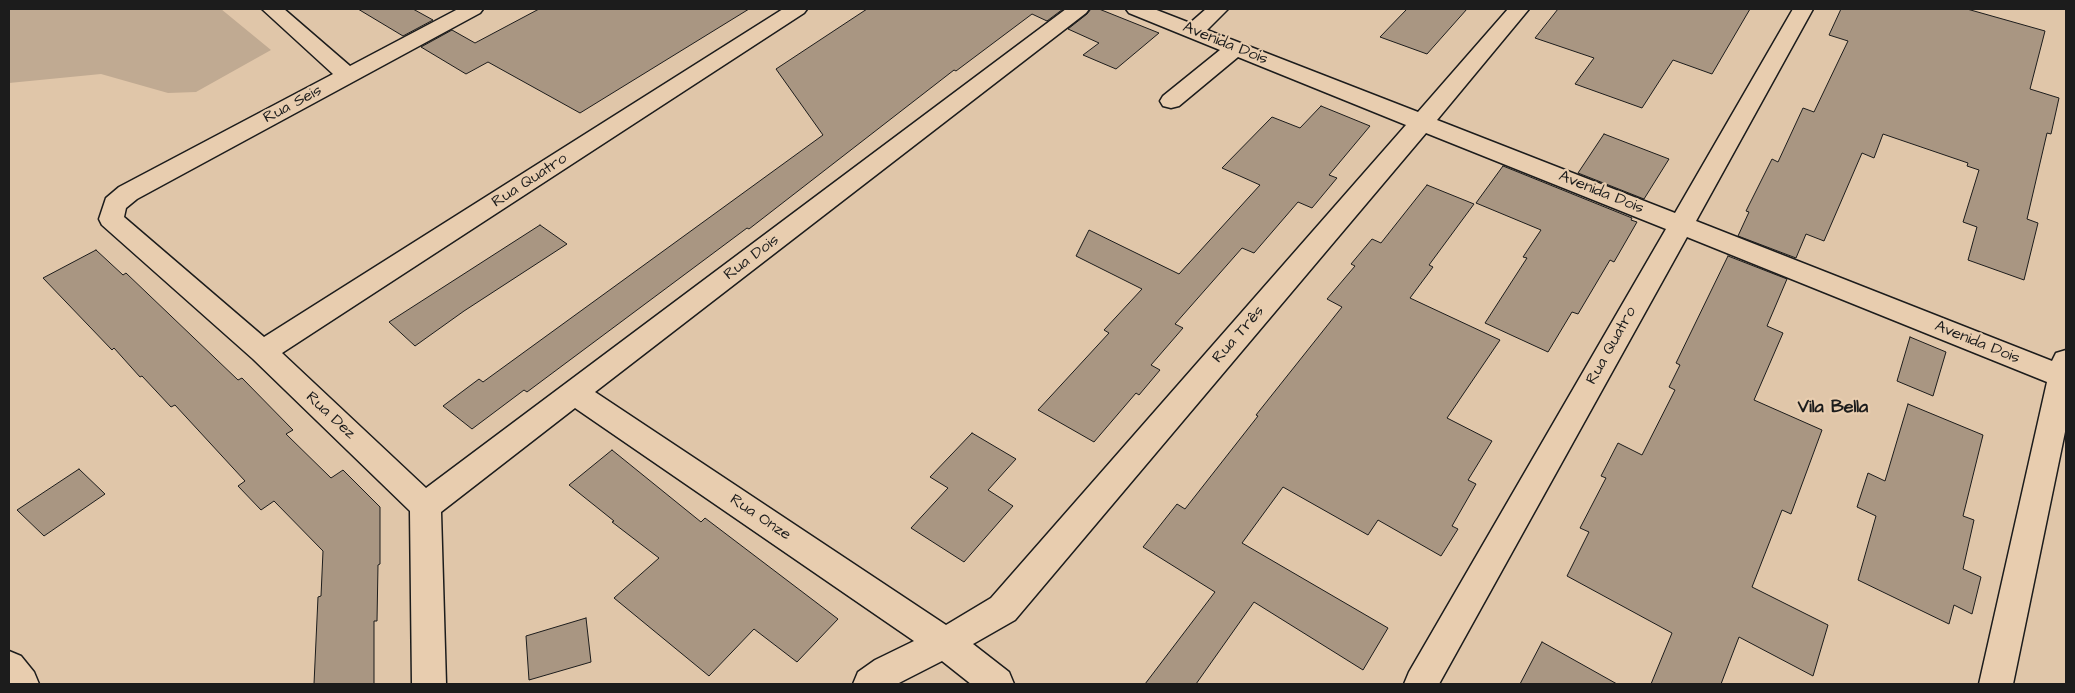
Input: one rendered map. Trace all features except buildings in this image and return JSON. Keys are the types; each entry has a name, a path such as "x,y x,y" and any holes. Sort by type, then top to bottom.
{"street":[{"path":"272,9 348,76"},
{"name":"Rua Seis","path":"115,204 128,193 473,9"},
{"name":"Rua Quatro","path":"263,352 797,9"},
{"name":"Rua Dois","path":"425,506 1079,9"},
{"name":"Avenida Dois","path":"1136,9 1423,121 1680,225 2065,372"},
{"path":"1193,31 1218,9"},
{"name":"Rua Três","path":"870,684 887,671 945,643 1003,609 1519,9"},
{"name":"Rua Quatro","path":"1421,684 1803,9"},
{"path":"1172,101 1235,49"},
{"name":"Rua Dez","path":"115,204 111,219 263,352 425,506"},
{"path":"1996,684 2065,372"},
{"name":"Rua Onze","path":"574,393 945,643 997,684"},
{"path":"425,506 429,684"},
{"path":"9,667 22,684"}],"shaded area":[{"path":"9,9 221,9 271,50 196,92 168,93 101,74 9,83"}],"district":[{"name":"Vila Bella","path":"1833,408"}]}
